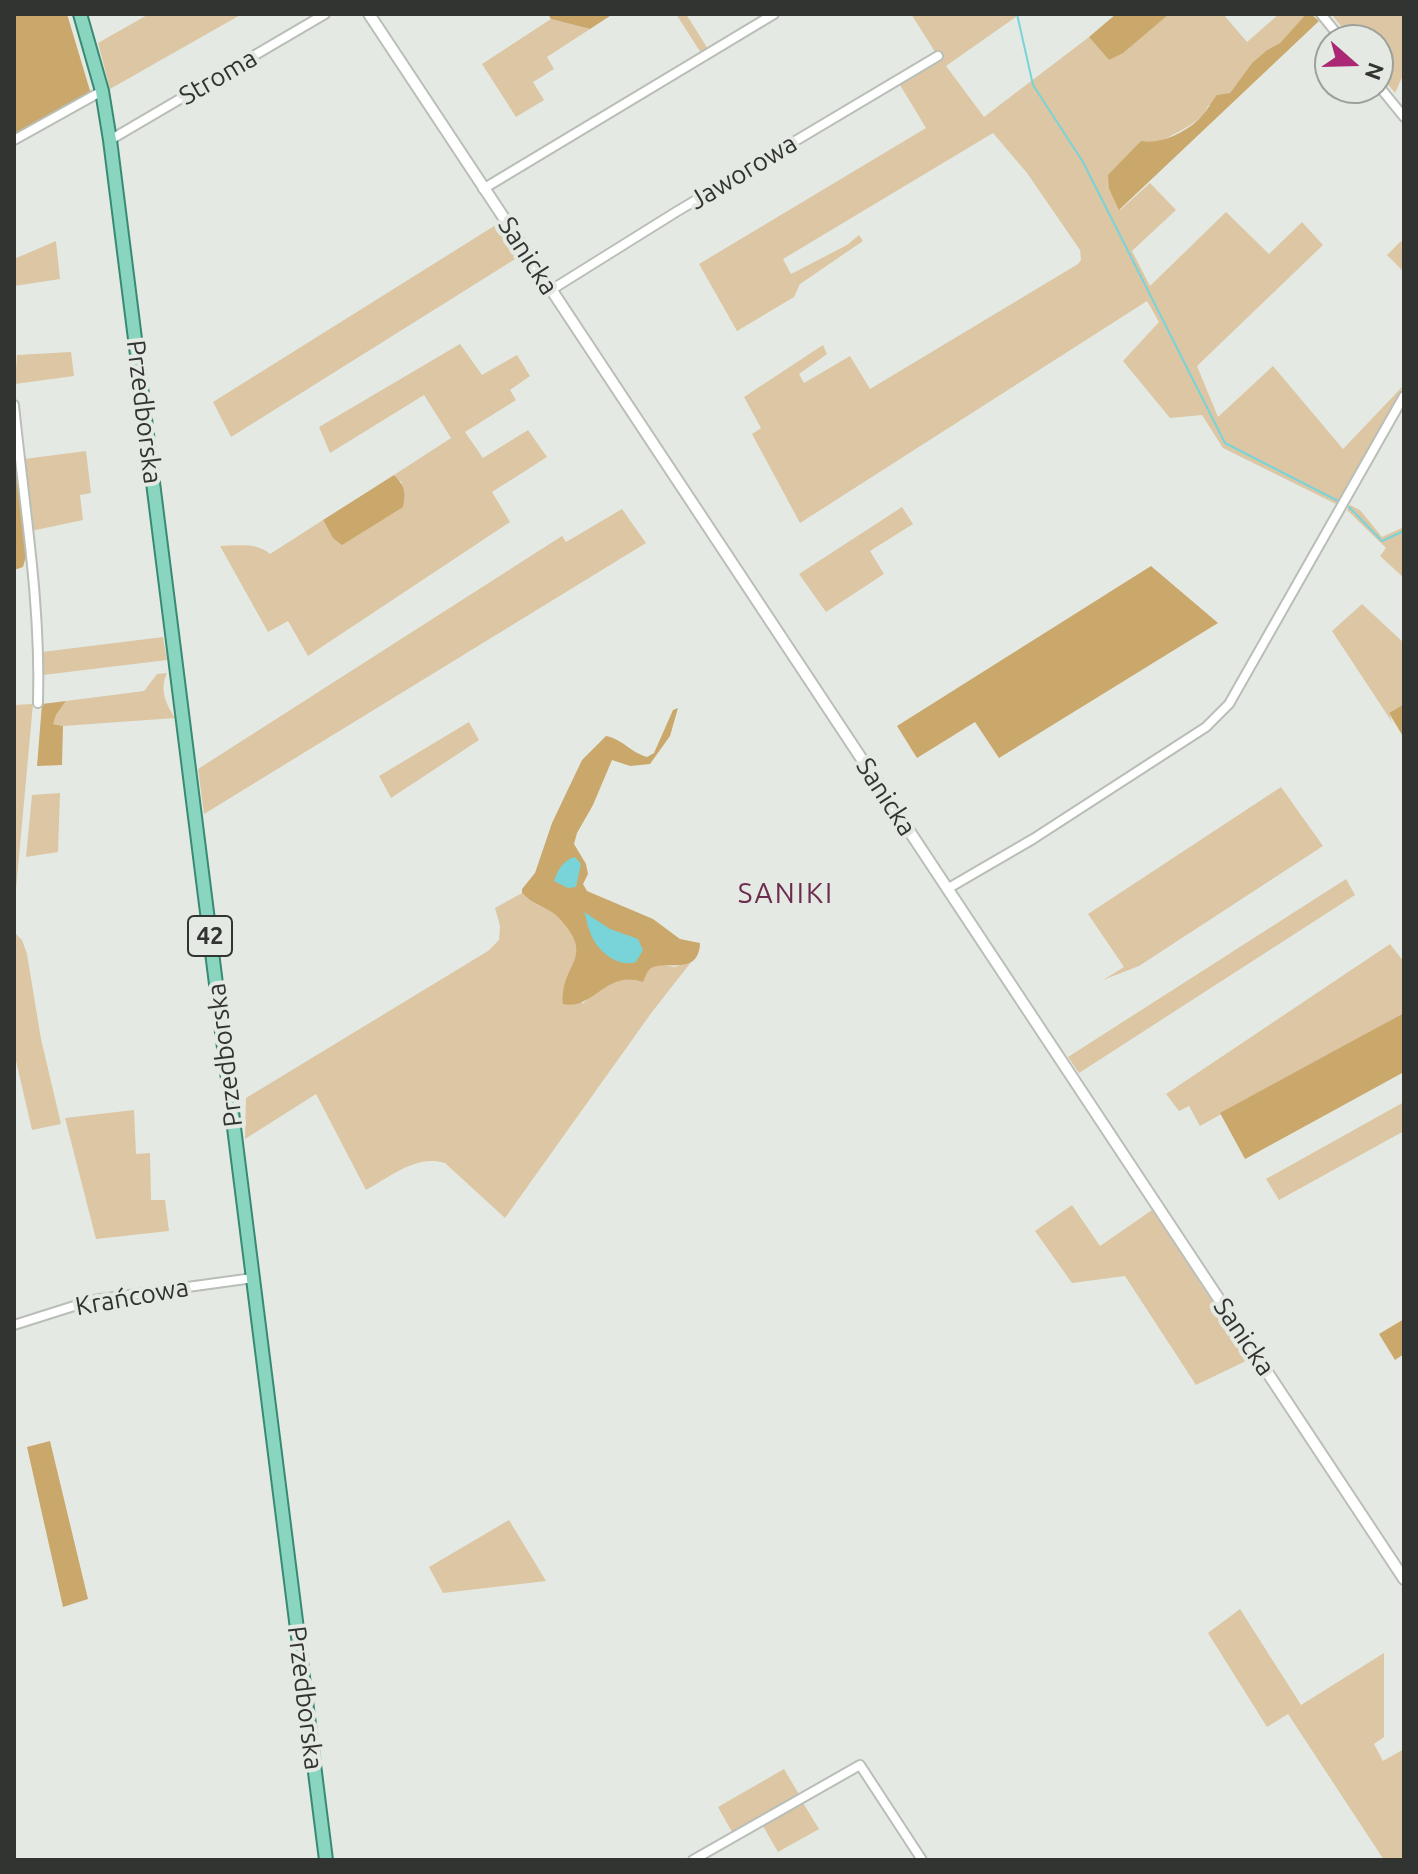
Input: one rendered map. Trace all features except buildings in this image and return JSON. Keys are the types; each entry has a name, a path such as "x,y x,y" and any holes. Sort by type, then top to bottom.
{"main road":[{"name":"Przedborska","path":"80,14 102,91 110,140 326,1860"}],"street":[{"name":"Stroma","path":"110,140 325,14"},
{"name":"Sanicka","path":"369,14 1404,1579"},
{"path":"483,189 774,14"},
{"name":"Jaworowa","path":"551,290 938,56"},
{"path":"14,140 102,91"},
{"path":"947,889 1033,839 1206,727 1229,704 1404,396"},
{"path":"14,405 36,592 38,703"},
{"name":"Krańcowa","path":"14,1325 93,1300 253,1278"},
{"path":"693,1860 860,1765 922,1860"}],"shaded area":[{"path":"14,14 67,14 91,94 14,134"},
{"path":"149,14 242,14 110,89 98,43"},
{"path":"548,14 613,14 590,29 551,19"},
{"path":"676,14 686,14 708,49 701,53"},
{"path":"911,14 1020,14 946,66 984,117 1089,37 1109,60 1169,14 1223,14 1247,42 1279,14 1306,14 1280,43 1252,63 1230,93 1208,106 1203,116 1156,144 1140,142 1109,189 1120,210 1150,183 1176,210 1132,251 1150,286 1226,212 1269,254 1302,222 1323,245 1197,366 1218,417 1273,366 1343,449 1404,385 1338,505 1223,448 1202,415 1170,418 1123,361 1159,322 1147,301 800,523 752,434 761,428 744,397 823,345 827,354 799,374 804,383 850,356 870,389 1081,260 1080,250 1027,173 993,133 783,259 791,274 847,245 859,235 863,241 800,284 794,297 737,331 699,264 926,128 900,85 941,61"},
{"path":"1116,14 1169,14 1123,53 1109,60 1089,37"},
{"path":"1306,14 1319,21 1119,210 1109,189 1108,175 1141,141 1165,139 1195,123 1217,95 1230,93 1252,63 1280,43"},
{"path":"1404,14 1404,73 1395,93 1394,24 1339,24 1333,16"},
{"path":"551,19 590,29 547,57 554,69 533,82 544,100 516,117 482,64"},
{"path":"499,223 520,256 231,437 213,402"},
{"path":"56,241 60,279 14,286 14,259"},
{"path":"1401,241 1404,244 1404,272 1387,255"},
{"path":"460,344 482,375 517,355 530,376 510,390 516,400 465,432 483,458 528,430 547,457 492,492 510,522 308,656 288,621 268,632 220,546 253,546 270,554 323,520 333,538 402,483 394,475 451,438 424,395 330,453 319,427"},
{"path":"71,352 74,376 15,384 17,355"},
{"path":"14,448 27,553 23,567 14,570"},
{"path":"86,451 91,493 80,495 83,520 31,531 24,459"},
{"path":"394,475 404,490 403,507 342,545 333,538 323,520"},
{"path":"1350,505 1360,510 1382,537 1404,527 1404,578 1380,556 1386,548 1347,510"},
{"path":"902,507 913,524 870,551 884,574 826,612 799,574"},
{"path":"622,509 646,543 204,814 198,769 562,536 566,542"},
{"path":"1151,566 1218,623 999,758 975,722 917,758 897,726"},
{"path":"1362,604 1404,643 1404,704 1389,713 1392,722 1332,631"},
{"path":"163,637 167,660 43,675 42,652"},
{"path":"167,673 165,697 175,718 63,726 53,724 66,701 144,691 157,674"},
{"path":"66,701 53,724 63,726 62,765 37,766 42,704"},
{"path":"33,704 14,911 14,705"},
{"path":"1404,704 1404,738 1389,713"},
{"path":"678,708 670,736 650,764 630,766 612,760 574,844 586,864 588,874 583,884 587,891 653,919 680,939 700,943 698,954 687,964 655,967 648,971 643,982 619,981 583,1002 563,1004 564,990 576,952 575,942 558,917 526,897 522,889 535,873 552,823 582,760 606,736 647,757 654,753 673,710"},
{"path":"469,722 479,740 391,798 379,776"},
{"path":"1281,787 1323,846 1139,966 1103,980 1124,967 1088,914"},
{"path":"60,793 58,852 26,857 32,795"},
{"path":"1346,879 1355,895 1079,1073 1068,1057"},
{"path":"522,893 555,914 571,932 579,955 582,1004 605,985 633,978 659,964 675,967 692,961 505,1218 445,1163 424,1161 414,1164 366,1190 316,1094 245,1139 246,1098 488,951 499,940 500,926 495,908"},
{"path":"16,934 27,954 41,1039 61,1124 32,1130 14,1052"},
{"path":"1390,944 1404,962 1404,1013 1200,1126 1189,1106 1179,1111 1166,1094"},
{"path":"1404,1013 1404,1072 1245,1159 1220,1113"},
{"path":"1404,1102 1404,1131 1279,1200 1266,1179"},
{"path":"134,1110 136,1154 150,1153 151,1200 165,1200 169,1231 96,1239 65,1118"},
{"path":"1072,1205 1100,1246 1152,1210 1250,1359 1196,1385 1125,1276 1072,1283 1035,1231"},
{"path":"1404,1319 1404,1354 1395,1360 1379,1334"},
{"path":"50,1441 88,1599 63,1607 27,1447"},
{"path":"509,1520 546,1581 443,1593 429,1567"},
{"path":"1240,1609 1301,1705 1384,1653 1384,1737 1374,1744 1383,1761 1404,1749 1404,1860 1384,1860 1288,1714 1267,1727 1208,1633"},
{"path":"784,1769 800,1796 732,1832 718,1807"},
{"path":"803,1803 819,1829 778,1852 763,1826"}],"water":[{"path":"575,857 581,864 576,887 568,888 554,881 562,866"},
{"path":"584,912 610,929 638,939 643,950 636,962 615,960 602,951 593,939"}],"waterway":[{"path":"1017,14 1033,85 1083,162 1225,443 1340,502"},
{"path":"1349,507 1382,541 1404,531"}],"district":[{"name":"SANIKI","path":"786,894"}]}
